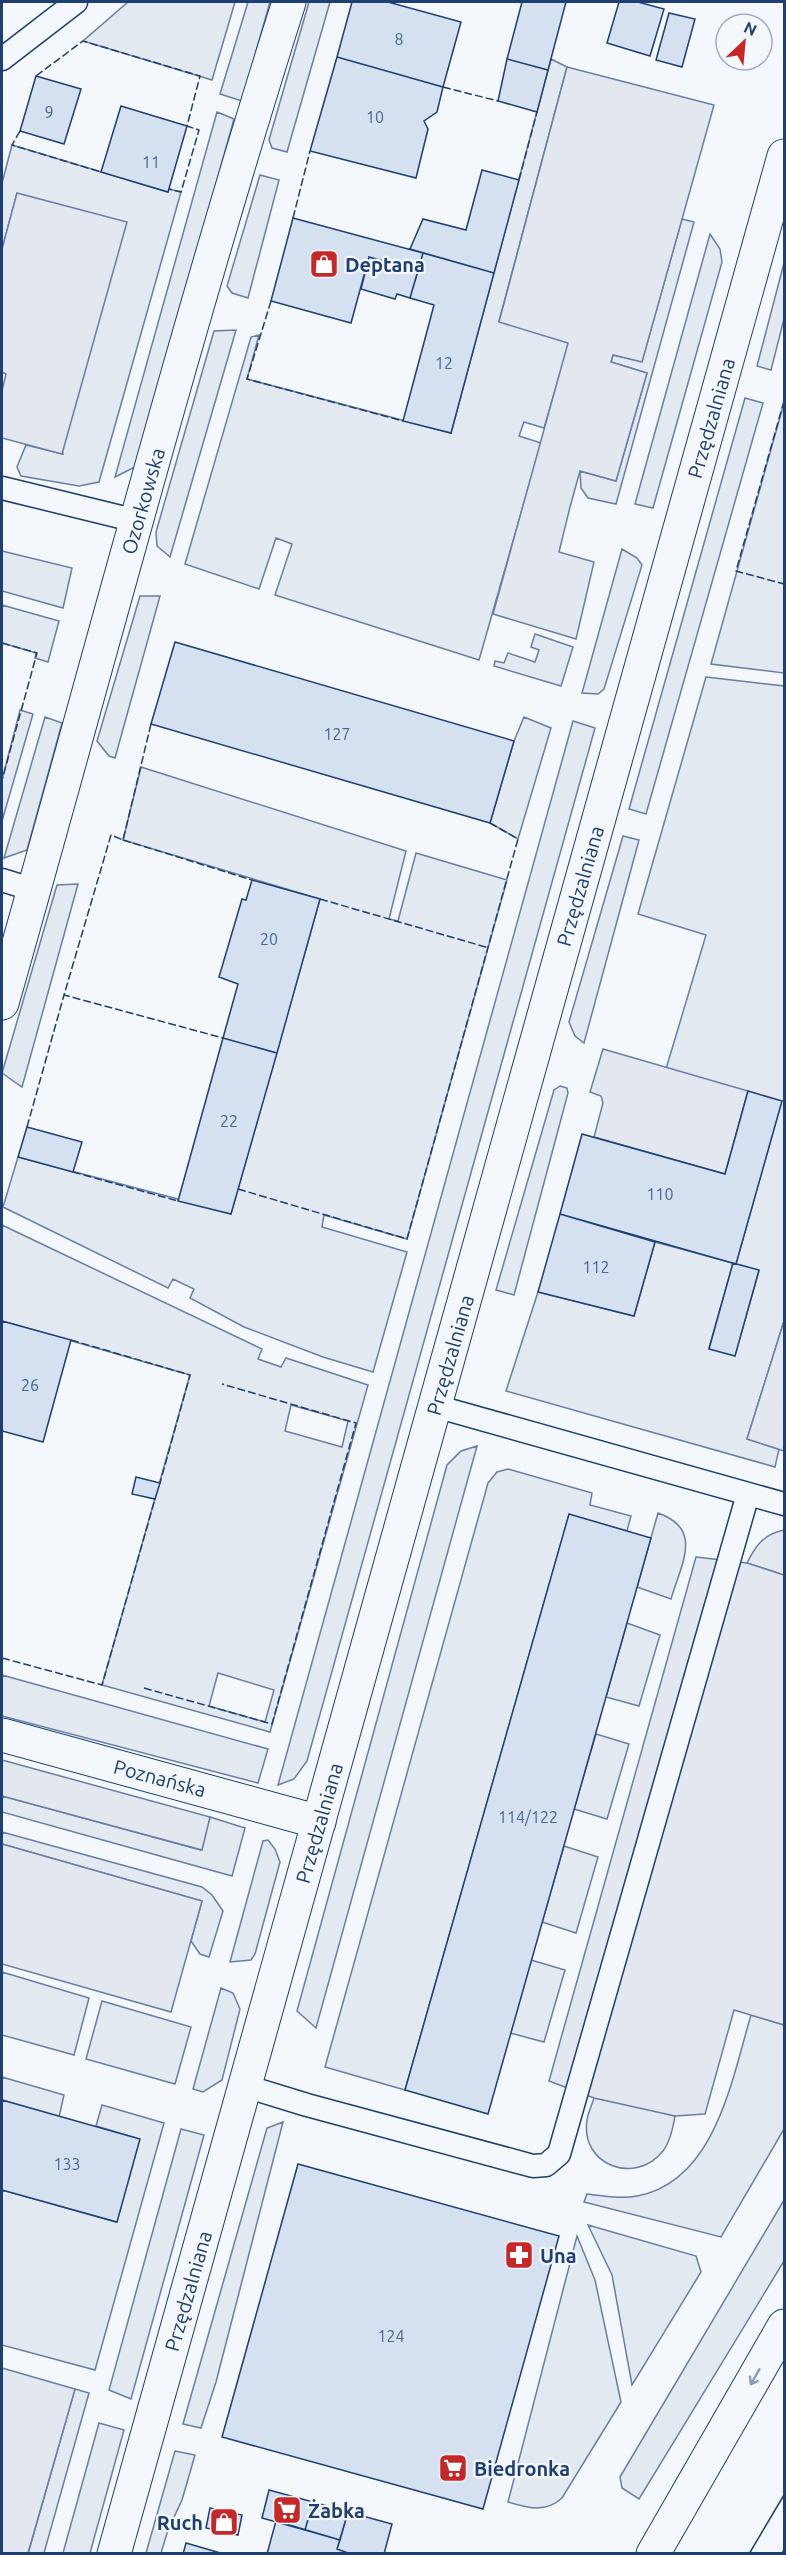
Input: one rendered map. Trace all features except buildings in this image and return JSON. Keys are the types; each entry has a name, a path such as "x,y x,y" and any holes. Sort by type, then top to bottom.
{"street":[{"name":"Ozorkowska","path":"2,1003 82,711 254,112 289,2"},
{"name":"Przędzalniana","path":"114,2553 784,156"},
{"name":"Poznańska","path":"2,1735 319,1822"},
{"path":"653,2553 784,2326"}],"lane":[{"path":"2,59 76,2"},
{"path":"2,488 137,521"},
{"path":"2,880 34,890"},
{"path":"435,1406 784,1504"},
{"path":"245,2086 533,2166 546,2165 559,2154 748,1494"}],"shaded area":[{"path":"128,2 235,2 212,80 83,41"},
{"path":"248,2 270,2 242,101 220,94"},
{"path":"309,2 330,2 287,152 272,148 269,140"},
{"path":"551,59 567,67 499,321 569,343 544,428 524,422 519,436 541,443 479,660 275,595 292,544 276,538 259,589 185,564 251,337 259,335 247,379 451,433"},
{"path":"567,67 714,105 642,362 613,355 611,362 647,373 616,481 580,471 570,507 559,552 594,562 576,639 493,614 568,343 499,322"},
{"path":"217,112 234,119 137,466 115,477"},
{"path":"12,145 168,192 169,189 181,192 99,482 79,486 21,476 17,467 26,445 63,454 17,193 2,249 2,183"},
{"path":"260,175 279,180 248,298 232,293 227,286"},
{"path":"17,193 127,222 62,454 2,438 2,391 6,374 2,372 2,249"},
{"path":"682,219 694,222 616,504 588,498 581,488 580,471 616,481 647,373 611,362 613,355 642,361"},
{"path":"710,234 720,249 722,262 653,508 635,504"},
{"path":"784,263 784,319 771,370 757,366"},
{"path":"236,330 170,557 157,546 156,532 214,331"},
{"path":"745,398 763,403 646,814 629,809"},
{"path":"782,410 784,411 784,673 711,664"},
{"path":"622,549 637,558 642,565 604,689 598,694 582,693"},
{"path":"2,551 72,568 63,608 2,591"},
{"path":"140,596 160,596 115,758 109,756 97,741"},
{"path":"2,605 59,621 48,662 35,658 36,653 2,643"},
{"path":"535,634 573,647 561,686 494,666 495,661 504,663 508,653 535,662 539,650 531,647"},
{"path":"706,677 784,686 784,1321 747,1439 779,1449 775,1467 506,1391 538,1292 634,1316 655,1242 733,1263 709,1348 735,1355 759,1271 736,1264 781,1102 666,1069 706,935 638,914"},
{"path":"20,710 33,714 2,821 2,780"},
{"path":"45,717 62,723 27,850 4,858"},
{"path":"524,717 551,728 518,839 490,823 514,741"},
{"path":"573,721 595,728 307,1761 294,1779 278,1785"},
{"path":"141,767 406,851 389,919 398,921 416,853 507,880 407,1239 324,1215 322,1227 407,1252 373,1372 323,1357 244,1327 190,1298 194,1289 173,1279 168,1288 3,1207 18,1157 231,1213 320,899 123,840"},
{"path":"623,836 639,840 584,1043 575,1036 569,1022"},
{"path":"78,884 22,1087 2,1073 57,885"},
{"path":"603,1049 748,1091 725,1174 594,1137 603,1103 601,1096 590,1092"},
{"path":"560,1086 567,1088 568,1093 514,1295 496,1290 554,1090"},
{"path":"2,1225 262,1349 258,1359 281,1367 286,1358 368,1385 270,1732 102,1685 190,1375 2,1321","holes":["291,1405 348,1421 342,1447 285,1431","218,1673 274,1690 265,1722 209,1706"]},
{"path":"784,1321 784,1451 747,1439"},
{"path":"477,1446 316,2028 297,2011 447,1465 461,1451"},
{"path":"508,1469 592,1493 590,1505 631,1516 627,1531 569,1515 405,2090 325,2067 488,1483 497,1472"},
{"path":"658,1513 681,1528 685,1538 686,1549 671,1599 637,1587"},
{"path":"784,1530 784,1608 639,2107 675,2116 672,2130 663,2151 651,2162 638,2167 612,2166 592,2149 587,2136 588,2115 594,2098 626,2104 778,1573 747,1563 761,1541 771,1534"},
{"path":"696,1557 747,1563 784,1575 784,2025 734,2010 705,2114 675,2116 594,2098 549,2081"},
{"path":"627,1623 660,1635 639,1706 606,1697"},
{"path":"2,1675 268,1749 258,1783 2,1716"},
{"path":"596,1734 629,1744 607,1819 574,1809"},
{"path":"2,1760 210,1817 202,1850 2,1796"},
{"path":"2,1796 201,1850 210,1817 245,1828 232,1876 2,1812"},
{"path":"2,1832 202,1887 212,1895 223,1911 209,1957 200,1954 191,1941 202,1901 2,1844"},
{"path":"268,1840 275,1849 280,1862 255,1954 251,1960 230,1962 263,1841"},
{"path":"2,1844 202,1901 171,2012 2,1964"},
{"path":"564,1846 598,1857 576,1933 542,1922"},
{"path":"531,1960 565,1970 544,2042 510,2033"},
{"path":"2,1972 89,1998 74,2055 2,2035"},
{"path":"221,1988 233,1993 240,2009 222,2080 203,2092 193,2089"},
{"path":"102,2001 191,2027 175,2084 86,2059"},
{"path":"751,2015 784,2025 784,2129 721,2237 584,2202 587,2194 637,2196 664,2186 685,2170 703,2149 716,2124 736,2068"},
{"path":"2,2077 64,2095 59,2117 2,2100"},
{"path":"102,2105 164,2123 95,2370 2,2345 2,2190 116,2222 139,2139 96,2126"},
{"path":"283,2122 216,2382 201,2428 183,2424 267,2128"},
{"path":"181,2129 204,2135 131,2399 109,2390"},
{"path":"784,2200 784,2261 639,2499 622,2488 620,2477"},
{"path":"588,2225 696,2256 701,2272 632,2385 612,2275"},
{"path":"577,2236 595,2280 621,2402 562,2498 549,2506 536,2508 522,2506 508,2502"},
{"path":"2,2368 75,2389 28,2553 2,2553"},
{"path":"75,2389 89,2393 44,2553 28,2554"},
{"path":"99,2423 124,2430 90,2553 63,2553"},
{"path":"175,2451 195,2455 182,2500 168,2530 161,2553 146,2553"}],"tram line":[{"path":"749,2554 784,2495"},
{"path":"782,2554 784,2549"}],"fence":[{"path":"36,76 83,41 200,76 187,126 199,130 181,192 169,189"},
{"path":"443,87 498,101"},
{"path":"519,180 537,112"},
{"path":"20,131 12,145 101,172"},
{"path":"293,218 310,151"},
{"path":"271,301 247,379 403,421"},
{"path":"784,401 736,571 784,584"},
{"path":"2,643 37,653 2,780"},
{"path":"151,724 123,840 111,835 64,995 223,1038"},
{"path":"238,1189 407,1239 518,839 490,823"},
{"path":"123,840 252,880"},
{"path":"320,899 489,948"},
{"path":"27,1127 64,995"},
{"path":"73,1172 178,1201"},
{"path":"71,1340 190,1375 160,1483"},
{"path":"144,1688 272,1724 356,1423 222,1384"},
{"path":"2,1658 102,1685 155,1499"}],"place":[{"name":"Deptana","path":"324,264"},
{"name":"Una","path":"519,2255"},
{"name":"Biedronka","path":"453,2468"},
{"name":"Żabka","path":"287,2510"},
{"name":"Ruch","path":"224,2522"}]}
